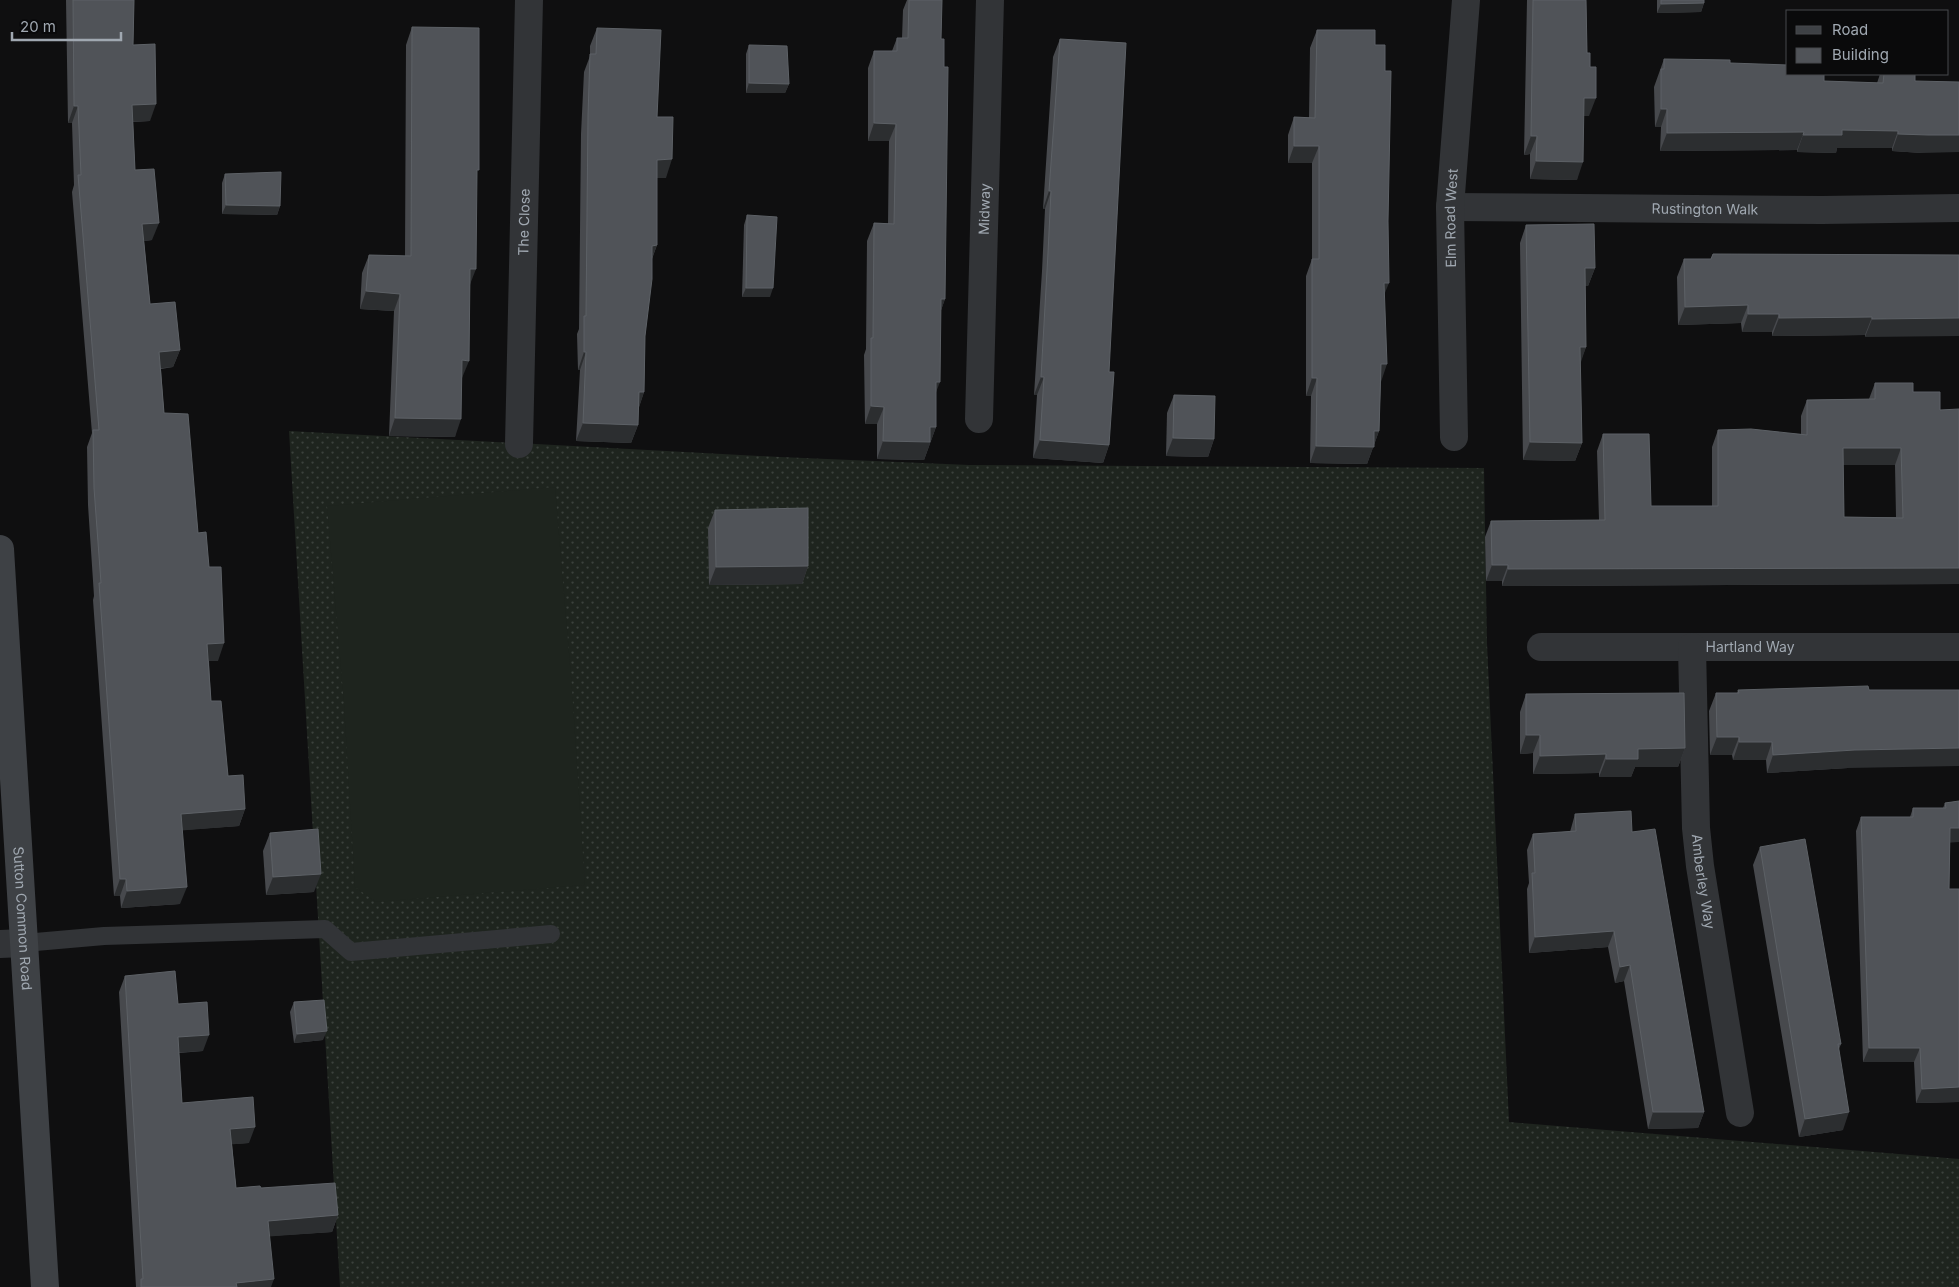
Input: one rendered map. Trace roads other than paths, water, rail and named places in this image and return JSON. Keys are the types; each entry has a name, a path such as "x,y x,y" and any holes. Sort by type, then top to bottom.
{"main road":[{"name":"Sutton Common Road","path":"0,549 12,943 45,1287"}],"street":[{"name":"The Close","path":"520,444 529,0"},
{"name":"Midway","path":"979,419 990,0"},
{"name":"Elm Road West","path":"1454,437 1450,207 1466,0"},
{"name":"Rustington Walk","path":"1450,207 1822,210 1959,208"},
{"name":"Hartland Way","path":"1540,647 1959,647"},
{"name":"Amberley Way","path":"1692,647 1697,837 1740,1113"}],"lane":[{"path":"12,943 104,936 325,929 351,952 551,934"}]}
